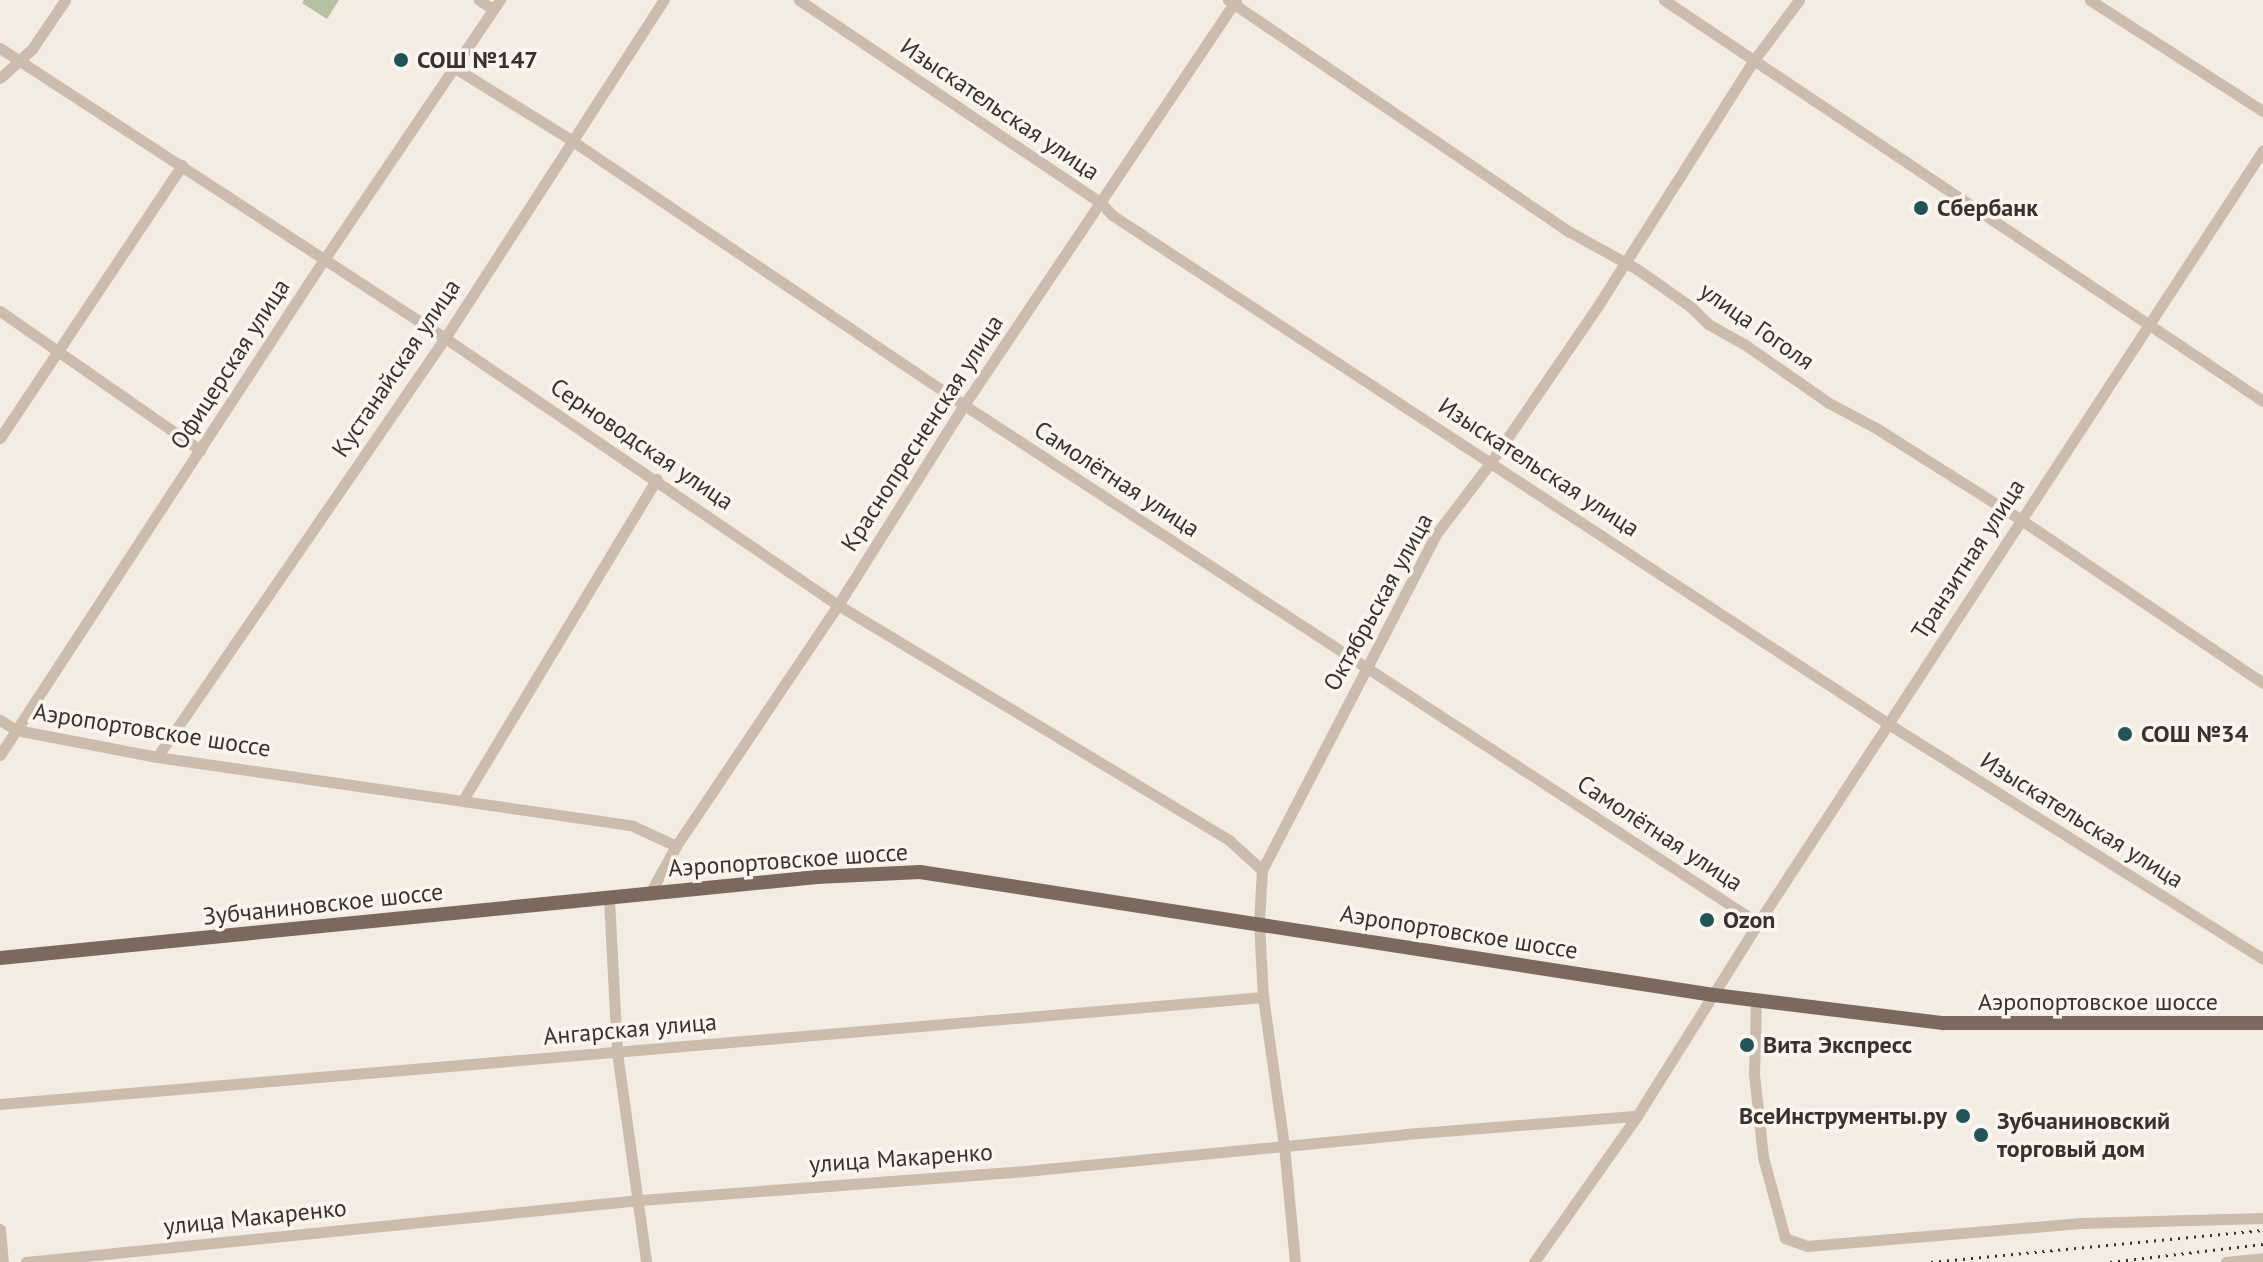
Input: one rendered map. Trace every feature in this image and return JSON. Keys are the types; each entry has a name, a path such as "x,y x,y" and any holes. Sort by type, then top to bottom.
{"main road":[{"name":"Аэропортовское шоссе","path":"650,893 817,877 920,872 1259,922 1714,995 1943,1023 2263,1023"},
{"name":"Зубчаниновское шоссе","path":"0,958 650,893"}],"street":[{"path":"0,78 32,49 65,0"},
{"path":"479,0 496,5"},
{"name":"Кустанайская улица","path":"157,757 445,338 664,0"},
{"name":"Изыскательская улица","path":"799,0 1100,202 1112,215 1887,723 2263,959"},
{"path":"1664,0 2263,401"},
{"name":"Октябрьская улица","path":"1295,1262 1284,1146 1263,997 1259,922 1262,870 1436,534 1491,462 1599,304 1622,263 1754,60 1799,0"},
{"path":"2090,0 2263,111"},
{"name":"Краснопресненская улица","path":"650,893 676,846 838,605 964,405 1233,1"},
{"name":"улица Гоголя","path":"1233,1 1466,163 1622,263 1637,269 1691,307 1708,324 1829,403 1876,428 2020,519 2263,683"},
{"name":"Офицерская улица","path":"0,755 325,258 496,5"},
{"name":"Серноводская улица","path":"0,48 325,258 657,479 838,605 1230,841 1262,870"},
{"name":"Самолётная улица","path":"455,68 571,140 964,405 1758,923"},
{"name":"Транзитная улица","path":"1714,995 1887,723 2263,150"},
{"path":"0,438 56,349 182,165"},
{"path":"0,311 200,450"},
{"path":"463,800 657,479"},
{"name":"Аэропортовское шоссе","path":"0,720 16,730 157,757 633,826 676,846"},
{"path":"609,899 617,1052 640,1200 646,1262"},
{"path":"1534,1262 1637,1116 1714,995"},
{"name":"Ангарская улица","path":"0,1104 1263,997"},
{"path":"1756,1000 1754,1074 1763,1157 1785,1238 1807,1246 2083,1223 2263,1218"},
{"name":"улица Макаренко","path":"26,1262 640,1200 1025,1171 1637,1116"},
{"path":"0,1229 3,1262"},
{"path":"2226,1262 2263,1258"}],"green space":[{"path":"304,0 339,0 327,19 302,3"}],"railway":[{"path":"1931,1262 2263,1230"},
{"path":"2110,1262 2263,1244"}],"place":[{"name":"СОШ №147","path":"401,60"},
{"name":"Сбербанк","path":"1921,208"},
{"name":"СОШ №34","path":"2125,734"},
{"name":"Ozon","path":"1707,920"},
{"name":"Вита Экспресс","path":"1747,1045"},
{"name":"ВсеИнструменты.ру","path":"1963,1116"},
{"name":"Зубчаниновский торговый дом","path":"1981,1135"}]}
